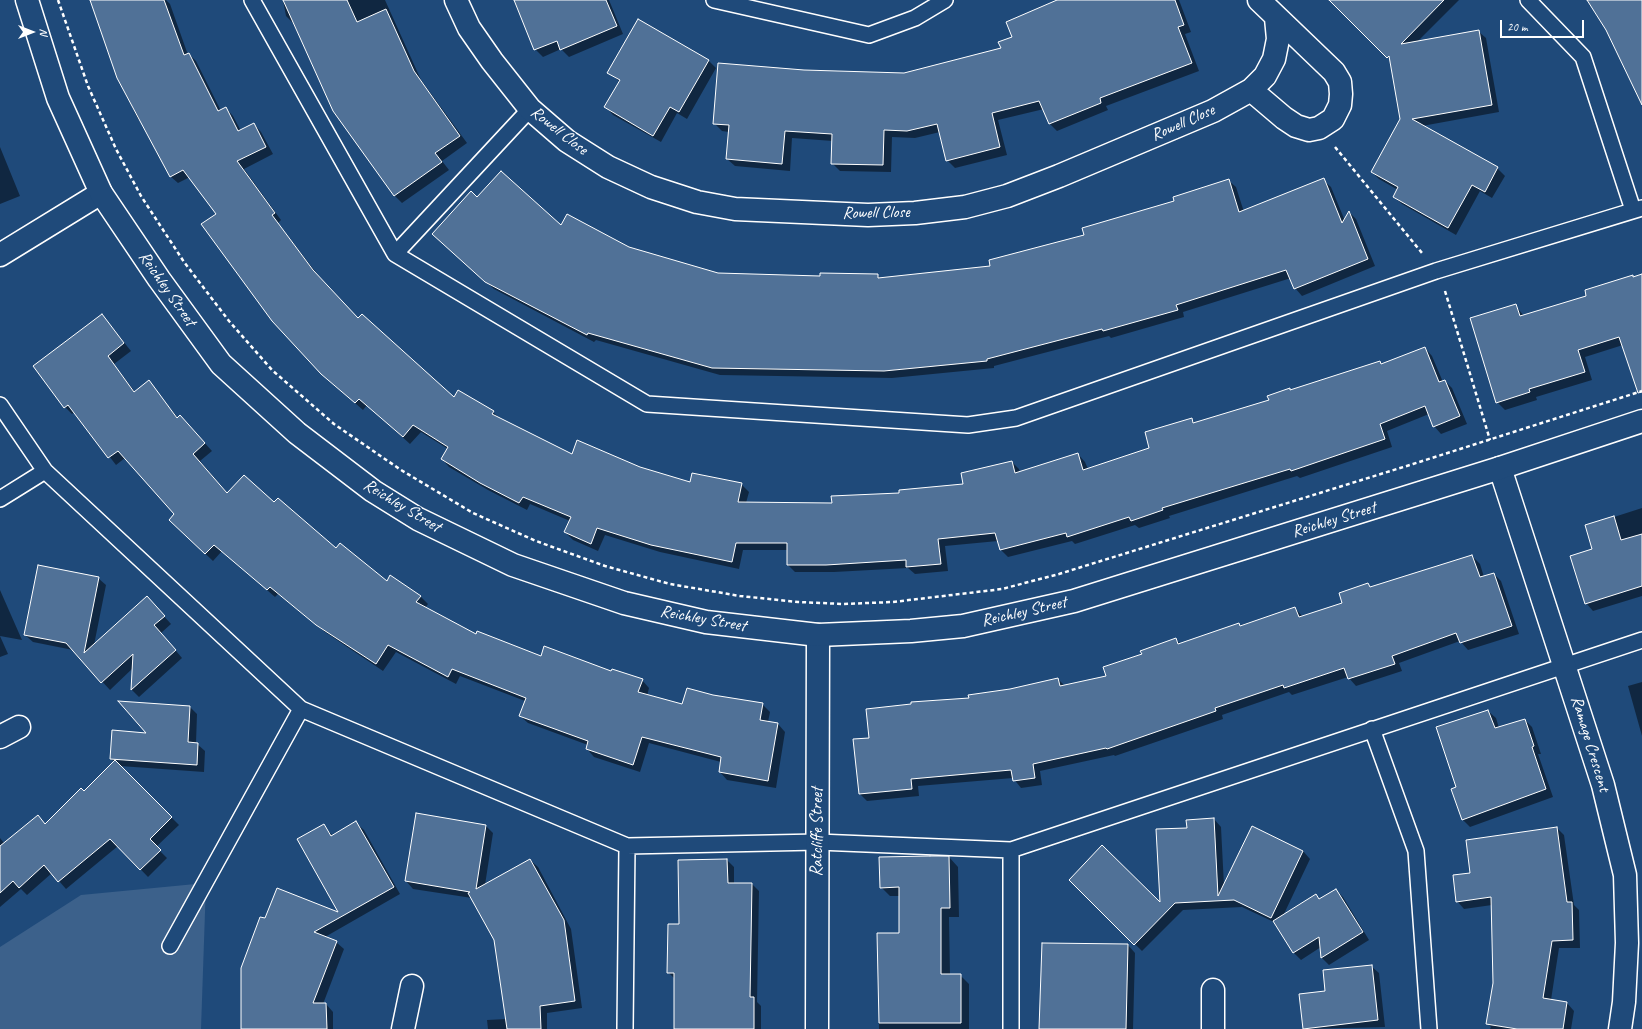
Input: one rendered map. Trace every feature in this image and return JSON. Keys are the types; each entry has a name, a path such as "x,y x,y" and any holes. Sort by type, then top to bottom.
{"street":[{"name":"Reichley Street","path":"27,0 58,98 101,193 159,279 221,364 297,433 373,491 418,519 513,565 624,603 706,622 818,635 911,631 963,626 1066,603 1500,468 1642,421"},
{"name":"Rowell Close","path":"456,0 469,28 492,61 530,110 567,141 608,167 651,187 691,200 735,209 868,215 915,213 965,207 1007,196 1059,176 1213,111 1251,90 1265,76 1274,59 1278,39 1276,18"},
{"path":"1251,90 1284,118 1296,126 1309,130 1319,128 1333,119 1340,105 1340,82 1334,72 1276,18 1259,0"},
{"path":"0,255 101,193"},
{"name":"Ramage Crescent","path":"1500,468 1633,874 1627,942 1624,1002 1620,1029"},
{"name":"Ratcliffe Street","path":"817,1029 818,635"},
{"path":"403,1029 412,986"},
{"path":"1213,990 1213,1029"}],"lane":[{"path":"252,0 395,254 647,404 968,425 1016,418 1436,270 1638,209 1583,57 1528,0"},
{"path":"714,0 869,35 915,18 945,0"},
{"path":"395,254 530,110"},
{"path":"0,405 45,471 301,708 628,846 818,842 1011,850 1642,640"},
{"path":"0,499 45,471"},
{"path":"170,946 301,708"},
{"path":"1372,729 1416,852 1429,1029"},
{"path":"625,1029 628,846"},
{"path":"1011,850 1011,1029"}],"path":[{"path":"58,0 88,86 116,149 141,196 184,262 229,321 272,370 334,424 401,470 473,513 536,541 605,566 670,584 740,596 798,602 843,604 893,602 1002,589 1059,574 1490,440 1642,391"},
{"path":"1319,128 1436,270 1443,285 1490,440"}],"shaded area":[{"path":"206,883 201,1029 0,1029 0,947 81,895"}],"building":[{"path":"90,0 164,0 184,55 189,53 218,111 226,107 238,131 254,123 266,147 237,161 275,213 272,215 313,270 358,318 362,314 454,397 458,390 494,411 492,414 572,454 577,440 640,467 690,482 692,473 742,483 738,502 832,503 831,496 899,493 899,490 963,484 961,473 1012,461 1015,473 1078,453 1083,470 1149,448 1145,432 1192,418 1193,423 1269,400 1267,396 1290,388 1290,390 1380,361 1381,364 1425,347 1439,382 1445,380 1460,416 1433,427 1425,406 1380,424 1385,439 1291,471 1290,469 1162,508 1163,510 1131,521 1129,517 1067,537 1066,533 1000,550 995,533 938,539 941,564 906,567 906,560 826,565 787,565 787,543 736,543 732,562 651,545 597,528 591,544 564,532 571,517 523,497 519,503 480,483 441,459 448,447 413,425 403,437 359,399 355,403 321,374 272,321 201,224 216,214 183,170 170,177 117,78"},
{"path":"283,0 347,0 357,22 386,9 414,71 460,136 435,153 442,162 394,196 333,111"},
{"path":"514,0 606,0 617,26 560,50 557,41 534,50"},
{"path":"1057,0 1175,0 1184,25 1178,27 1192,63 1100,98 1101,103 1049,124 1039,101 992,113 1000,147 946,161 937,124 907,131 884,130 883,165 831,164 832,134 785,131 782,164 726,159 729,125 713,124 718,63 804,70 904,73 1001,48 998,42 1012,37 1006,22"},
{"path":"1329,0 1444,0 1401,44 1479,30 1492,105 1412,119 1498,167 1485,192 1472,185 1448,228 1393,197 1398,187 1371,172 1400,119 1389,56 1387,58"},
{"path":"1587,0 1642,0 1642,105 1606,30"},
{"path":"638,19 709,60 679,112 670,107 653,136 604,107 620,80 607,73"},
{"path":"501,171 561,225 567,214 629,247 718,273 820,276 820,273 878,274 878,278 990,266 989,260 1084,235 1082,228 1174,201 1173,197 1229,179 1239,212 1324,178 1342,223 1349,211 1368,259 1294,289 1286,270 1176,305 1178,310 1103,331 1102,329 987,359 987,361 884,371 712,368 588,333 587,335 485,282 432,234 471,191 477,197"},
{"path":"1642,274 1642,392 1638,393 1619,337 1578,350 1585,372 1529,389 1530,392 1496,403 1470,318 1516,304 1520,316 1586,296 1585,290 1633,275 1633,277"},
{"path":"102,314 124,343 108,356 134,392 149,380 177,418 180,415 205,443 193,454 227,493 244,475 274,502 278,498 336,548 340,543 387,581 390,575 421,596 416,602 476,634 477,631 541,656 544,646 611,671 612,669 643,679 638,692 682,704 687,688 713,695 763,703 760,720 778,723 768,781 719,772 721,757 642,737 633,765 586,749 588,741 519,716 526,698 452,669 448,677 388,645 376,664 316,625 270,587 267,590 214,545 205,554 169,520 174,514 118,451 108,458 68,405 64,408 33,366"},
{"path":"1614,516 1621,540 1642,534 1642,586 1585,604 1570,556 1592,549 1585,525"},
{"path":"1472,555 1480,577 1494,573 1512,626 1460,643 1456,633 1392,656 1395,664 1348,679 1344,668 1284,688 1283,685 1215,708 1216,711 1107,749 1033,764 1035,778 1013,781 1011,770 911,779 912,789 859,794 853,739 869,738 866,709 911,704 911,702 969,698 968,695 1010,689 1058,678 1060,686 1106,676 1103,667 1142,654 1140,651 1176,638 1178,644 1239,623 1240,626 1295,607 1299,617 1342,603 1339,593 1368,583 1370,587"},
{"path":"38,565 99,577 84,653 147,596 165,616 154,625 176,650 131,690 133,654 101,683 66,643 24,635"},
{"path":"118,701 190,706 188,742 198,743 197,765 110,759 112,730 146,733"},
{"path":"1488,710 1495,728 1525,719 1534,746 1532,747 1546,789 1462,820 1451,789 1456,787 1436,727"},
{"path":"115,760 172,817 150,839 161,850 140,870 110,839 58,882 44,865 19,888 13,881 0,893 0,846 38,815 45,824 81,788 84,791"},
{"path":"416,813 486,825 476,889 530,859 564,920 575,1001 540,1006 541,1029 507,1029 494,940 468,893 470,892 405,881"},
{"path":"1214,818 1218,896 1252,826 1303,851 1271,918 1234,900 1175,903 1134,945 1069,880 1102,845 1160,902 1156,829 1187,828 1186,820"},
{"path":"356,821 394,887 314,932 337,941 313,1003 326,1003 327,1029 241,1029 241,968 260,917 265,918 277,888 338,912 297,839 324,824 331,836"},
{"path":"1557,827 1567,902 1572,902 1573,940 1552,941 1543,998 1567,1002 1563,1029 1517,1029 1486,1024 1493,983 1491,897 1456,902 1453,875 1470,873 1466,840"},
{"path":"949,856 950,908 941,908 941,974 961,974 961,1023 879,1023 877,933 899,933 899,887 880,888 879,857"},
{"path":"727,859 728,883 752,883 750,997 754,997 754,1029 674,1029 674,973 667,973 668,924 679,924 678,860"},
{"path":"1336,889 1363,932 1321,958 1319,937 1293,953 1273,921 1316,894 1319,899"},
{"path":"1042,943 1128,944 1126,1029 1039,1029"},
{"path":"1372,965 1378,1020 1303,1029 1299,994 1325,991 1323,970"}]}
